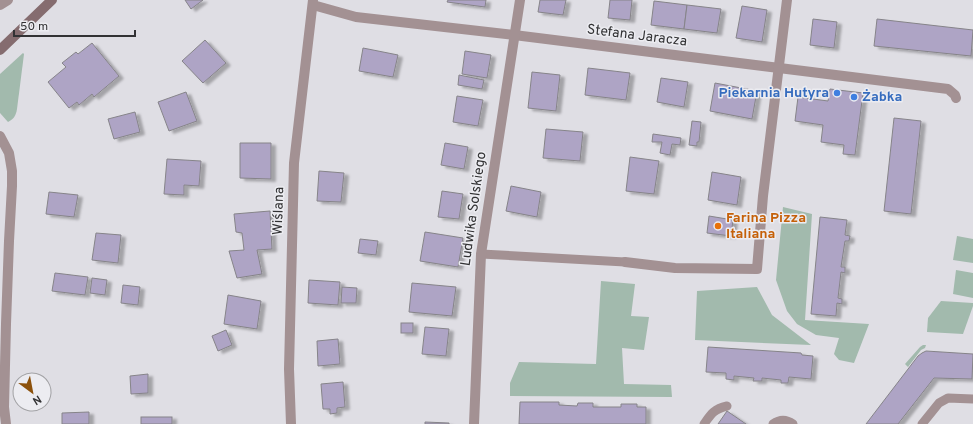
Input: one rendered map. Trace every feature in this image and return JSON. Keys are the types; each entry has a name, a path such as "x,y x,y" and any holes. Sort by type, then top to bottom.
{"main road":[{"path":"0,50 52,0"}],"street":[{"path":"0,5 8,0"},
{"name":"Ludwika Solskiego","path":"474,424 481,254 520,0"},
{"path":"625,262 675,268 757,269 763,196 787,0"},
{"name":"Stefana Jaracza","path":"313,2 356,17 514,35 948,90 955,95 956,98"},
{"name":"Wiślana","path":"292,424 289,369 294,163 313,2"},
{"path":"0,136 9,153 12,171 4,407 6,424"}],"lane":[{"path":"481,254 625,262"},
{"path":"922,424 939,402 948,398 973,400"},
{"path":"704,424 714,410 727,406"},
{"path":"773,424 779,420 783,420 793,424"}],"green space":[{"path":"23,53 17,111 13,118 8,122 0,113 0,74"},
{"path":"783,207 812,214 805,320 869,324 854,363 839,360 834,354 839,338 816,335 797,324 787,311 776,280"},
{"path":"957,236 973,239 973,263 953,260"},
{"path":"956,270 973,273 973,298 953,294"},
{"path":"601,281 635,284 631,316 649,317 644,350 622,348 624,384 671,385 672,397 510,396 510,383 519,362 596,364"},
{"path":"757,287 772,315 811,345 695,340 697,291"},
{"path":"941,301 973,303 963,334 927,332 928,318"},
{"path":"923,345 926,345 925,348 921,350 908,367 905,364"}],"building":[{"path":"185,0 203,0 191,9"},
{"path":"448,0 486,0 485,7 447,2"},
{"path":"540,0 566,0 563,15 538,12"},
{"path":"610,0 632,0 630,20 608,18"},
{"path":"654,1 687,5 684,29 651,25"},
{"path":"687,5 721,9 717,33 684,29"},
{"path":"742,6 767,10 762,42 736,38"},
{"path":"813,19 837,22 834,48 810,45"},
{"path":"877,19 973,30 971,56 874,46"},
{"path":"205,40 226,63 203,83 182,61"},
{"path":"92,43 119,76 94,97 92,94 79,105 77,102 69,108 48,82 66,67 62,63 76,52 78,54"},
{"path":"363,48 398,55 393,77 359,71"},
{"path":"465,51 491,55 487,78 462,74"},
{"path":"588,68 630,73 626,100 585,95"},
{"path":"532,72 560,75 556,111 528,108"},
{"path":"459,75 484,80 482,89 458,85"},
{"path":"661,78 688,82 684,107 657,102"},
{"path":"715,83 757,91 752,119 710,111"},
{"path":"830,89 863,93 855,155 843,154 844,145 821,142 823,125 795,121 798,97 828,101"},
{"path":"186,92 197,121 169,131 158,102"},
{"path":"457,96 483,100 478,126 453,122"},
{"path":"135,112 140,132 114,139 108,119"},
{"path":"894,118 921,121 911,214 884,211"},
{"path":"692,121 701,122 699,142 697,142 697,146 689,145"},
{"path":"546,129 583,132 580,161 543,158"},
{"path":"653,134 681,138 680,145 672,144 670,155 660,153 662,142 652,142"},
{"path":"240,143 271,143 271,179 240,178"},
{"path":"445,143 468,147 464,169 441,165"},
{"path":"630,157 659,161 654,194 626,191"},
{"path":"167,159 201,161 199,186 184,185 184,195 164,194"},
{"path":"319,171 344,173 341,202 317,201"},
{"path":"712,172 741,177 737,205 708,200"},
{"path":"511,186 541,192 537,217 506,211"},
{"path":"442,191 463,194 459,219 438,217"},
{"path":"49,192 78,195 74,217 46,214"},
{"path":"270,211 272,249 257,250 262,274 237,278 229,251 244,250 242,233 236,232 234,214"},
{"path":"709,216 733,220 731,236 707,233"},
{"path":"820,217 847,220 845,235 850,236 849,241 845,241 841,267 845,267 845,273 841,272 838,298 842,299 842,304 837,303 836,316 811,314"},
{"path":"425,232 463,238 458,267 420,261"},
{"path":"96,233 121,235 118,263 92,260"},
{"path":"360,239 378,241 376,255 358,253"},
{"path":"55,273 88,277 85,295 52,291"},
{"path":"92,278 107,280 105,295 90,293"},
{"path":"309,280 340,282 338,305 308,303"},
{"path":"412,283 456,287 452,316 409,312"},
{"path":"123,285 140,287 138,305 121,303"},
{"path":"342,287 357,288 356,303 341,303"},
{"path":"228,295 261,301 257,329 224,324"},
{"path":"401,323 413,323 413,333 401,333"},
{"path":"425,327 449,329 446,356 422,354"},
{"path":"226,330 232,345 218,351 212,336"},
{"path":"338,339 340,364 318,366 317,341"},
{"path":"708,347 801,353 802,355 813,356 811,379 789,377 788,383 781,383 781,380 762,378 762,381 753,381 754,378 734,376 734,380 726,379 726,373 706,372"},
{"path":"926,351 973,354 972,379 934,378 898,424 866,424 918,356"},
{"path":"148,374 148,393 131,394 130,376"},
{"path":"343,382 345,407 337,408 337,413 330,414 330,409 323,409 321,384"},
{"path":"520,402 559,402 559,405 577,406 578,403 593,403 593,407 621,407 621,404 637,404 637,407 646,407 646,424 519,424"},
{"path":"727,411 746,424 718,424"},
{"path":"89,412 89,424 62,424 62,413"},
{"path":"141,417 172,417 172,424 141,424"},
{"path":"425,422 449,423 449,424 425,424"}],"place":[{"name":"Piekarnia Hutyra","path":"837,93"},
{"name":"Żabka","path":"854,97"},
{"name":"Farina Pizza Italiana","path":"718,226"}]}
